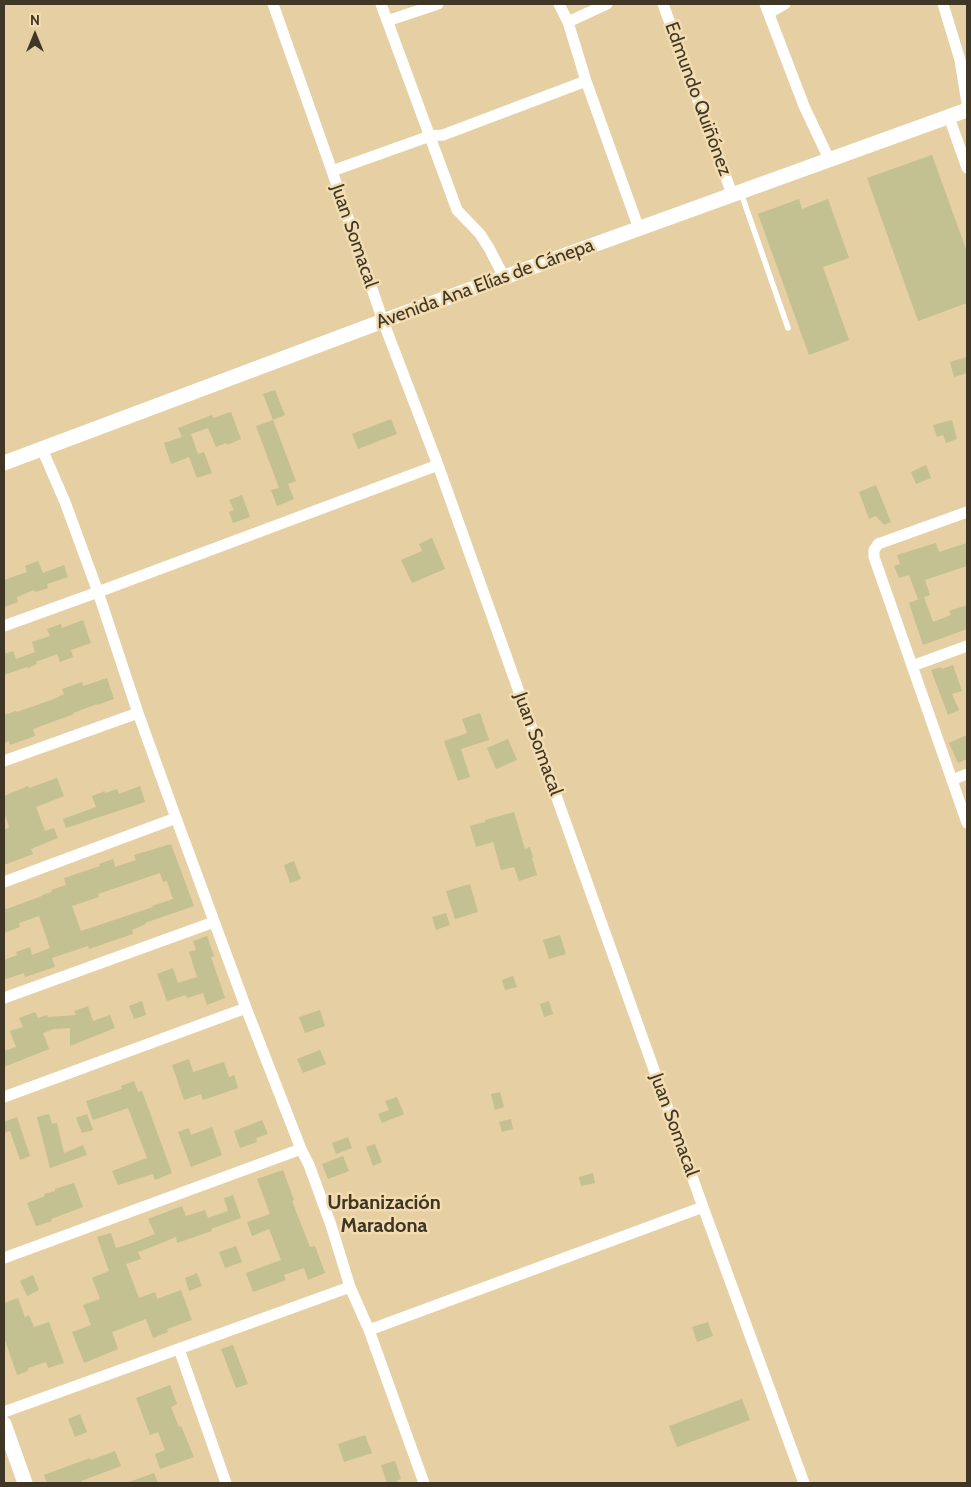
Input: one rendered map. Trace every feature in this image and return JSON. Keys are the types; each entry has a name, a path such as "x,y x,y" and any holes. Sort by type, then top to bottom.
{"main road":[{"name":"Avenida Ana Elías de Cánepa","path":"4,463 383,321 967,110"},
{"path":"4,1424 25,1483"}],"street":[{"name":"Juan Somacal","path":"273,4 383,321 438,465 703,1207 804,1483"},
{"path":"381,4 457,210 480,234 504,277"},
{"path":"387,21 438,4"},
{"path":"559,4 568,22 586,82 639,229"},
{"path":"568,22 608,4"},
{"name":"Edmundo Quiñónez","path":"664,4 737,192"},
{"path":"785,4 767,8 804,106 829,159"},
{"path":"943,4 960,60 967,103"},
{"path":"332,171 430,136 443,135 586,82"},
{"path":"949,117 967,168"},
{"path":"42,449 65,502 98,592 138,713 214,922 328,1216 350,1288 369,1330 424,1483"},
{"path":"4,626 438,465"},
{"path":"967,512 878,544 874,550 874,557 967,823"},
{"path":"912,666 967,646"},
{"path":"4,762 138,713"},
{"path":"952,780 967,774"},
{"path":"4,882 176,818"},
{"path":"4,998 214,922"},
{"path":"4,1097 246,1008"},
{"path":"4,1258 301,1149"},
{"path":"369,1330 703,1207"},
{"path":"4,1412 350,1288"},
{"path":"179,1349 226,1483"}],"lane":[{"path":"737,192 788,328"}],"building":[{"path":"932,155 967,252 967,303 918,321 867,178"},
{"path":"799,199 802,209 828,199 849,258 823,267 849,340 809,355 758,214"},
{"path":"967,357 967,373 954,377 950,362"},
{"path":"275,390 285,415 273,420 263,394"},
{"path":"231,412 241,439 216,447 208,428 191,434 198,454 204,452 212,473 197,478 189,457 171,464 164,443 182,437 178,428 212,415 213,418"},
{"path":"391,419 397,434 358,449 352,434"},
{"path":"273,420 296,481 288,484 294,499 277,506 271,490 279,488 256,426"},
{"path":"952,420 957,439 946,443 943,435 937,437 933,425"},
{"path":"926,465 931,478 916,484 911,472"},
{"path":"876,485 891,522 884,525 876,516 869,519 859,492"},
{"path":"242,495 250,517 233,523 229,512 234,510 229,500"},
{"path":"432,538 445,569 412,583 401,560 422,551 419,544"},
{"path":"936,543 939,552 967,543 967,566 925,580 930,595 918,599 909,575 899,578 894,566 900,564 897,555"},
{"path":"38,561 43,573 64,565 68,577 47,584 48,588 35,592 34,590 17,597 18,602 4,607 4,580 27,572 25,566"},
{"path":"924,597 933,622 951,615 949,611 967,605 967,629 923,645 909,603"},
{"path":"83,620 91,643 71,650 73,657 60,662 57,654 36,662 37,664 28,668 4,675 4,654 13,651 16,659 35,652 32,642 50,636 47,629 61,624 62,628"},
{"path":"953,665 962,691 952,694 959,710 948,715 931,670"},
{"path":"107,678 114,699 33,729 35,736 10,745 9,741 4,743 4,715 54,699 64,694 62,689 82,682 83,686"},
{"path":"480,713 489,740 461,749 470,777 458,781 444,741 467,733 462,719"},
{"path":"967,735 967,759 958,763 949,743"},
{"path":"508,739 517,760 496,769 487,748"},
{"path":"57,778 64,796 36,807 45,831 54,828 58,838 31,849 33,854 4,865 4,830 9,827 4,811 4,796 28,786 29,788"},
{"path":"140,786 145,802 66,828 63,819 96,807 92,796 117,789 119,794"},
{"path":"514,812 525,849 530,847 537,875 519,881 514,867 501,870 493,842 476,847 470,826"},
{"path":"171,844 194,906 145,923 132,930 133,934 89,949 88,946 52,958 55,967 25,977 24,973 6,979 4,960 17,955 16,952 30,947 32,955 50,948 39,916 19,923 20,927 4,933 4,910 66,885 64,878 100,866 99,864 113,859 115,867 136,860 134,855","holes":["160,873 163,882 167,881 173,899 81,931 72,906 99,897 98,894"]},
{"path":"294,861 301,879 290,883 284,865"},
{"path":"470,884 478,912 455,919 446,891"},
{"path":"446,913 450,925 436,930 432,917"},
{"path":"560,935 566,954 549,959 543,940"},
{"path":"207,936 214,956 211,957 225,998 207,1005 203,993 187,998 186,995 167,1001 157,974 173,968 178,983 197,977 189,952 196,950 193,941"},
{"path":"513,976 517,987 505,990 502,980"},
{"path":"142,1001 146,1015 134,1019 129,1006"},
{"path":"549,1001 553,1014 544,1017 540,1004"},
{"path":"88,1006 93,1021 110,1015 115,1028 70,1046 70,1028 54,1029 43,1033 49,1049 4,1067 4,1051 16,1047 10,1031 23,1027 19,1018 35,1012 38,1018 47,1015 48,1017 76,1015 74,1011"},
{"path":"320,1010 325,1026 305,1033 299,1017"},
{"path":"320,1050 326,1064 303,1073 297,1059"},
{"path":"189,1059 193,1072 224,1062 229,1077 234,1075 238,1088 203,1100 201,1094 184,1100 172,1065"},
{"path":"134,1081 138,1092 142,1091 172,1173 155,1180 153,1174 118,1185 112,1171 147,1158 128,1108 93,1120 86,1101 122,1089 121,1086"},
{"path":"500,1092 504,1107 495,1110 491,1094"},
{"path":"397,1097 404,1114 382,1123 378,1114 389,1110 385,1101"},
{"path":"49,1114 52,1124 57,1123 64,1153 83,1145 87,1155 50,1168 37,1117"},
{"path":"87,1114 93,1130 82,1133 76,1118"},
{"path":"17,1117 30,1156 20,1160 10,1131 4,1133 4,1122"},
{"path":"511,1119 513,1129 502,1132 499,1122"},
{"path":"262,1120 268,1134 256,1138 257,1142 240,1148 234,1131"},
{"path":"212,1127 222,1155 191,1167 178,1132 189,1128 191,1135"},
{"path":"348,1137 352,1148 336,1154 332,1143"},
{"path":"375,1144 382,1162 373,1166 366,1147"},
{"path":"343,1156 349,1171 328,1179 322,1164"},
{"path":"283,1170 294,1200 292,1201 310,1247 315,1246 325,1273 308,1280 304,1268 284,1275 286,1280 253,1292 246,1273 281,1260 269,1229 252,1236 247,1222 270,1214 257,1179"},
{"path":"593,1173 595,1183 581,1186 579,1177"},
{"path":"74,1183 83,1207 36,1226 27,1203 45,1196 44,1194 55,1191 55,1189"},
{"path":"233,1195 241,1218 211,1229 212,1231 177,1243 176,1237 138,1252 141,1259 126,1264 139,1298 155,1292 157,1299 181,1290 192,1320 167,1329 168,1332 153,1338 146,1319 112,1332 118,1349 84,1363 72,1332 91,1325 83,1305 100,1299 92,1278 109,1271 97,1237 111,1233 116,1248 155,1234 148,1219 182,1206 186,1216 205,1210 208,1218 228,1211 224,1198"},
{"path":"236,1246 242,1262 225,1268 219,1252"},
{"path":"197,1273 202,1286 189,1291 185,1278"},
{"path":"33,1275 39,1290 27,1296 20,1281"},
{"path":"18,1298 25,1317 29,1315 34,1327 49,1322 64,1363 48,1368 46,1362 28,1368 28,1371 17,1375 4,1337 4,1303"},
{"path":"708,1322 713,1336 697,1342 692,1327"},
{"path":"233,1345 248,1384 236,1388 221,1349"},
{"path":"170,1385 177,1404 171,1407 194,1457 160,1469 155,1454 165,1450 158,1432 150,1435 136,1398"},
{"path":"742,1399 750,1420 677,1447 669,1426"},
{"path":"80,1414 87,1432 75,1437 68,1419"},
{"path":"365,1435 372,1453 344,1462 338,1444"},
{"path":"115,1451 121,1466 81,1481 82,1483 47,1483 44,1475"},
{"path":"395,1461 401,1479 397,1480 398,1483 387,1483 381,1465"},
{"path":"154,1473 158,1483 129,1483 129,1482"}],"district":[{"name":"Urbanización Maradona","path":"384,1214"}]}
